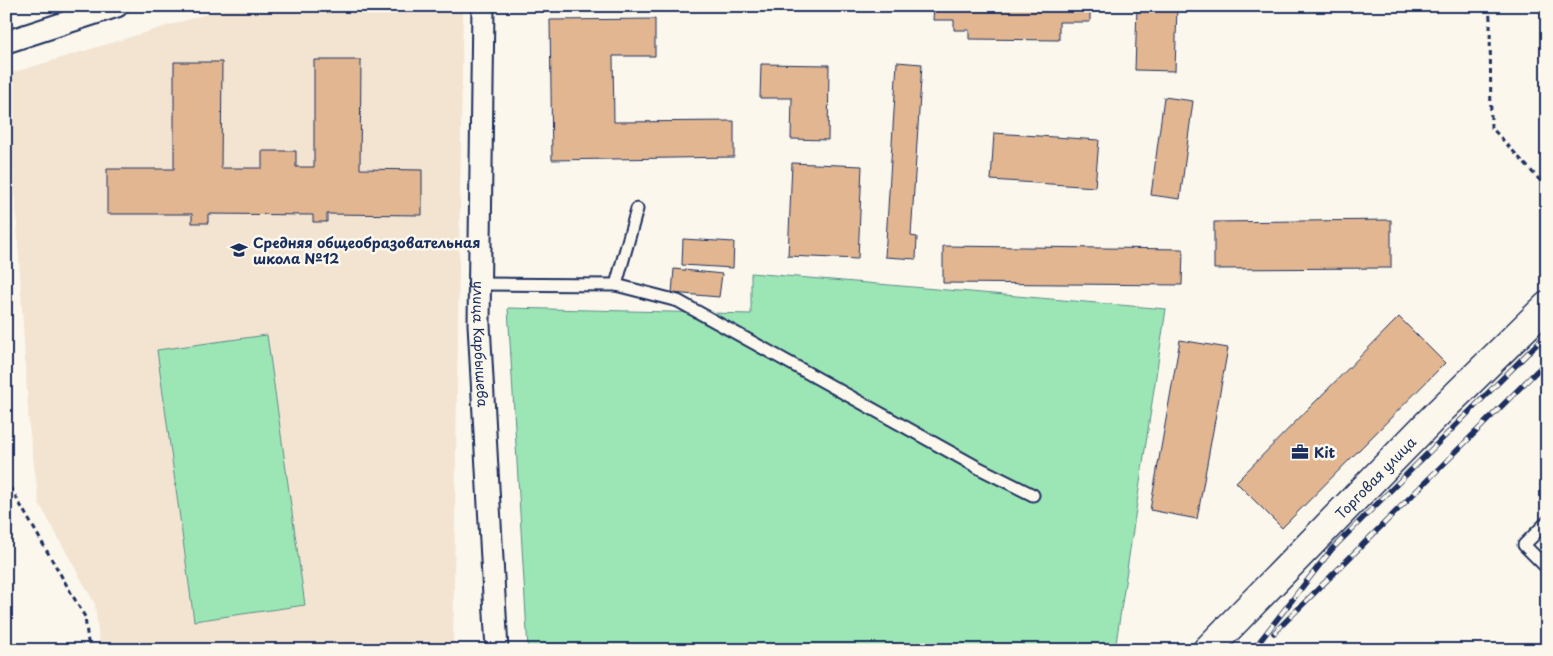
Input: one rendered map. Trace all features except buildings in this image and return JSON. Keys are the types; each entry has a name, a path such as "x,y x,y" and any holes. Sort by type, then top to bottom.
{"street":[{"path":"6,42 117,6"},
{"name":"улица Карбышева","path":"483,6 479,284 483,404 497,650"},
{"name":"Торговая улица","path":"1207,650 1437,414 1547,306"}],"lane":[{"path":"616,285 637,209"},
{"path":"479,284 616,285 678,301 952,454 1033,495"},
{"path":"1547,522 1524,544 1547,568"}],"path":[{"path":"1489,6 1491,127 1547,188"},
{"path":"6,480 85,616 89,650"}],"shaded area":[{"name":"Средняя общеобразовательная школа №12","path":"233,6 463,6 453,650 100,650 95,604 39,503 29,426 8,74"}],"green space":[{"path":"751,273 1166,309 1115,650 528,650 508,308 751,314"},
{"path":"267,335 305,605 194,621 157,350"}],"railway":[{"path":"1253,650 1332,549 1547,334"},
{"path":"1274,633 1547,361"}],"place":[{"name":"Средняя общеобразовательная школа №12","path":"239,250"},
{"name":"Kit","path":"1300,452"}]}
